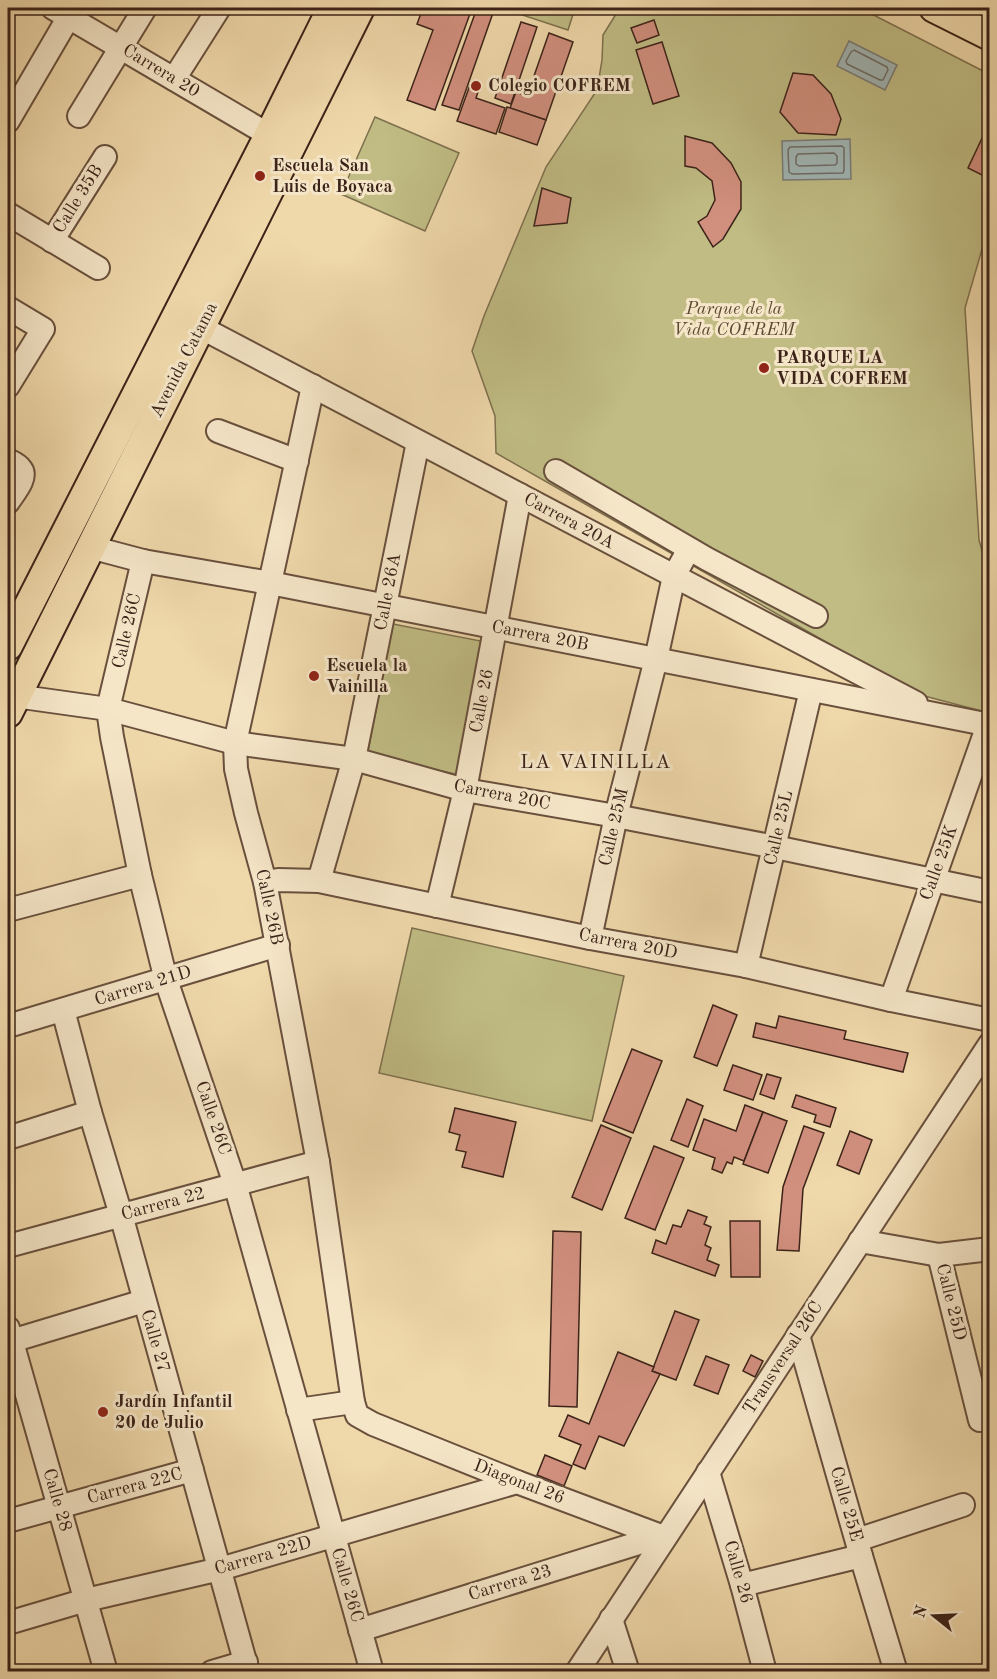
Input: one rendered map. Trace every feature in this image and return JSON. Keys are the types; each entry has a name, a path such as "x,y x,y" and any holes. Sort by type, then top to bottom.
{"main road":[{"name":"Avenida Catama","path":"8,646 14,616 269,135 332,8"},
{"name":"Avenida Catama","path":"10,701 90,547 360,8"},
{"path":"934,8 990,36"}],"street":[{"path":"80,116 145,8"},
{"path":"174,79 219,8"},
{"path":"8,121 65,11"},
{"name":"Carrera 20","path":"65,11 121,48 269,135"},
{"name":"Calle 35B","path":"52,241 105,157"},
{"path":"8,214 98,268"},
{"path":"8,308 43,329 8,386"},
{"name":"Carrera 20A","path":"200,327 937,714"},
{"name":"Calle 26B","path":"313,386 235,742 236,768 265,882 278,945 318,1162 353,1402"},
{"path":"218,431 297,461"},
{"name":"Calle 26A","path":"319,881 354,759 418,442"},
{"path":"8,460 20,467 23,472 23,479 8,502"},
{"path":"556,471 698,554 816,616"},
{"name":"Calle 26","path":"437,906 465,790 520,495"},
{"name":"Carrera 20B","path":"90,547 143,561 385,605 989,725"},
{"name":"Calle 25M","path":"590,938 616,816 656,659 683,581 698,554"},
{"name":"Calle 26C","path":"143,561 108,709 140,875 166,980 235,1184 372,1671"},
{"name":"Calle 25L","path":"746,966 811,690"},
{"name":"Carrera 20C","path":"10,701 108,709 235,742 354,759 465,790 616,816 990,892"},
{"name":"Calle 25K","path":"891,1000 989,725"},
{"path":"8,910 140,875"},
{"name":"Carrera 20D","path":"265,882 319,881 590,938 746,966 891,1000 990,1020"},
{"name":"Carrera 21D","path":"8,1026 278,945"},
{"name":"Calle 27","path":"63,1010 247,1667"},
{"name":"Transversal 26C","path":"577,1671 663,1536 708,1472 990,1044"},
{"path":"8,1138 90,1112"},
{"name":"Carrera 22","path":"8,1246 318,1162"},
{"path":"860,1241 939,1255 990,1249"},
{"name":"Calle 25D","path":"939,1255 980,1420"},
{"path":"9,1337 144,1301"},
{"name":"Calle 25E","path":"798,1335 896,1671"},
{"name":"Calle 28","path":"9,1337 106,1671"},
{"path":"298,1410 353,1402"},
{"name":"Diagonal 26","path":"353,1402 357,1415 373,1424 517,1482 663,1536"},
{"name":"Carrera 22C","path":"8,1521 192,1470"},
{"name":"Calle 26","path":"708,1472 765,1671"},
{"name":"Carrera 22D","path":"8,1623 86,1600 220,1569 517,1482"},
{"path":"742,1585 859,1548 963,1505"},
{"name":"Carrera 23","path":"360,1630 663,1536"},
{"path":"611,1619 628,1671"},
{"path":"212,1671 247,1667"}],"green space":[{"path":"501,8 575,8 568,30"},
{"name":"Parque de la Vida COFREM","path":"622,8 860,8 989,74 989,230 965,308 979,540 989,575 989,713 917,694 496,453 495,416 472,351 484,316 546,167 597,90 603,35"},
{"path":"375,117 459,153 425,231 341,194"},
{"path":"393,624 491,643 465,776 367,756"},
{"path":"412,928 624,976 592,1121 379,1073"}],"water":[{"path":"849,41 897,65 885,90 837,66"},
{"path":"850,139 851,179 783,180 782,141"}],"building":[{"path":"423,8 462,8 471,11 435,110 407,100 433,30 417,24"},
{"path":"477,8 494,10 459,110 442,105"},
{"path":"654,20 659,35 637,43 631,28"},
{"path":"521,22 537,27 511,104 495,98"},
{"path":"549,33 573,42 546,120 510,108 516,92 527,96"},
{"path":"662,42 679,96 653,104 636,50"},
{"path":"793,73 813,75 831,94 841,119 836,135 798,133 780,112"},
{"path":"470,85 479,89 476,98 505,108 496,134 457,121"},
{"path":"507,107 546,120 537,145 499,132"},
{"path":"984,134 990,137 990,179 968,168"},
{"path":"685,136 712,143 731,163 741,182 741,209 723,239 713,247 698,222 707,216 715,200 712,181 696,168 685,166"},
{"path":"542,188 571,198 567,223 534,226"},
{"path":"713,1005 737,1015 717,1066 694,1057"},
{"path":"779,1016 846,1031 844,1039 908,1053 903,1072 753,1037 756,1023 776,1028"},
{"path":"632,1049 662,1061 633,1133 603,1121"},
{"path":"733,1065 762,1075 753,1100 724,1090"},
{"path":"767,1074 781,1078 774,1099 760,1094"},
{"path":"796,1095 836,1108 830,1127 814,1122 816,1115 792,1107"},
{"path":"687,1099 703,1106 688,1147 671,1140"},
{"path":"745,1105 763,1112 744,1161 734,1157 732,1164 727,1162 722,1173 712,1169 715,1158 693,1150 704,1119 736,1131"},
{"path":"455,1108 516,1122 503,1177 462,1167 466,1152 456,1150 460,1135 449,1132"},
{"path":"763,1112 787,1121 768,1173 743,1164"},
{"path":"601,1125 631,1138 602,1210 572,1197"},
{"path":"804,1126 824,1133 803,1189 799,1251 777,1250 783,1187"},
{"path":"850,1131 872,1140 859,1174 837,1165"},
{"path":"654,1146 684,1158 655,1230 625,1218"},
{"path":"688,1210 707,1217 704,1224 711,1227 705,1245 711,1248 707,1260 719,1265 715,1276 652,1253 656,1240 666,1244 673,1225 681,1227"},
{"path":"730,1221 760,1221 760,1277 731,1277"},
{"path":"553,1231 581,1232 577,1407 549,1406"},
{"path":"675,1311 699,1320 676,1380 652,1371"},
{"path":"618,1352 654,1367 652,1371 660,1374 624,1446 599,1436 585,1469 573,1464 581,1445 559,1436 568,1415 589,1424"},
{"path":"751,1355 763,1361 755,1377 743,1371"},
{"path":"706,1356 729,1365 718,1394 694,1385"},
{"path":"545,1455 572,1466 564,1486 537,1475"}],"place":[{"name":"Colegio COFREM","path":"476,86"},
{"name":"Escuela San Luis de Boyaca","path":"260,176"},
{"name":"PARQUE LA VIDA COFREM","path":"764,368"},
{"name":"Escuela la Vainilla","path":"314,676"},
{"name":"Jardín Infantil 20 de Julio","path":"103,1412"}],"district":[{"name":"LA VAINILLA","path":"596,763"}]}
